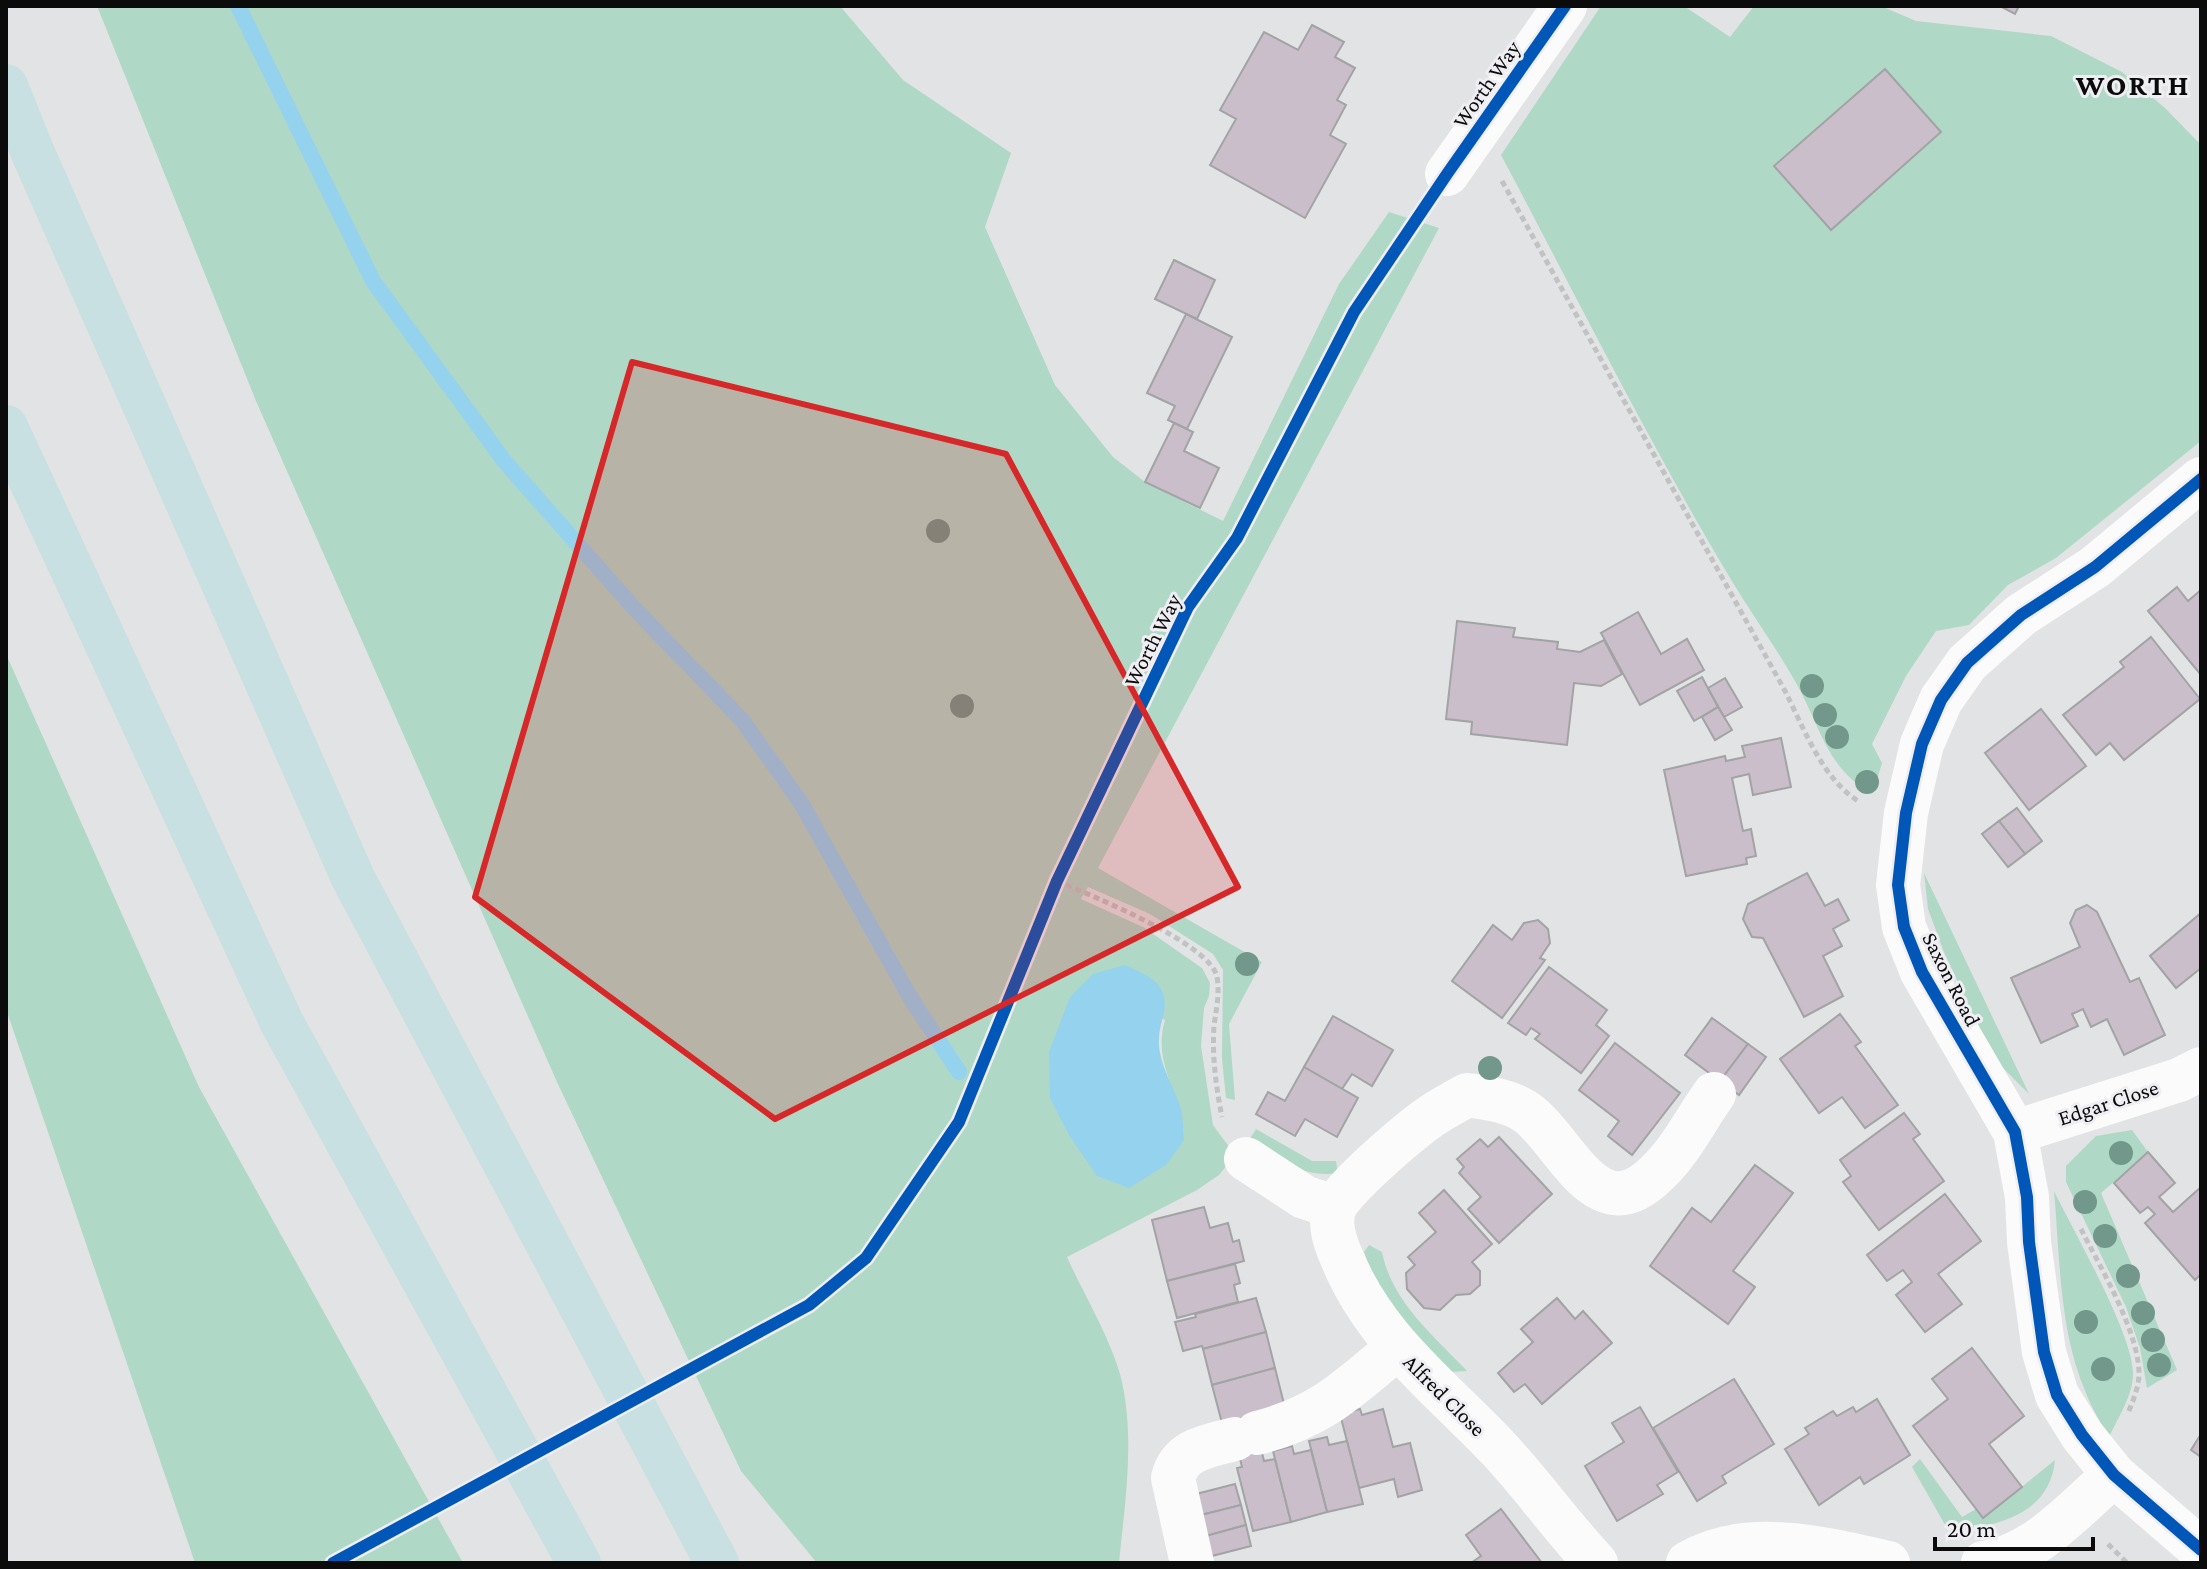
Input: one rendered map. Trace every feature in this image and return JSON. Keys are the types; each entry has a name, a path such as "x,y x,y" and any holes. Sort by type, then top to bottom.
{"highway":[{"path":"6,86 353,878 717,1563"},
{"path":"6,427 282,1023 579,1563"}],"street":[{"name":"Worth Way","path":"1447,174 1565,6"},
{"name":"Saxon Road","path":"2201,479 2095,567 2021,615 1967,663 1941,700 1922,744 1906,813 1898,885 1904,927 1922,972 2015,1132 2027,1197 2029,1242 2044,1352 2057,1395 2082,1435 2110,1470 2201,1550"},
{"name":"Edgar Close","path":"2015,1132 2179,1080 2201,1069"},
{"path":"1246,1159 1304,1197 1334,1207 1350,1187 1430,1117 1467,1095 1511,1104 1528,1113 1590,1184 1610,1192 1629,1191 1660,1171 1714,1094"},
{"name":"Alfred Close","path":"1334,1207 1331,1226 1361,1300 1397,1348 1499,1449 1596,1563"},
{"path":"1192,1563 1173,1478 1176,1466 1197,1448 1284,1426 1318,1411 1397,1348"},
{"path":"1983,1563 2027,1548 2049,1533 2110,1470"},
{"path":"1688,1563 1743,1545 1807,1546 1888,1563"}],"path":[{"path":"1475,136 1819,756 1839,787 1857,801 1906,813"},
{"path":"1052,894 1064,866"},
{"path":"1057,881 1142,918 1208,960 1216,973 1219,988 1213,1051 1216,1087 1223,1123 1250,1154 1246,1159"},
{"path":"2075,1217 2117,1300 2132,1339 2139,1375 2135,1398 2110,1470"}],"highlighted area":[{"path":"632,362 1006,454 1238,887 775,1119 475,897"}],"green space":[{"path":"97,6 840,6 903,80 1011,153 985,227 1055,385 1113,457 1145,482 1223,521 1339,284 1389,212 1439,228 1098,868 1262,962 1229,1024 1235,1100 1226,1098 1222,1059 1223,970 1213,954 1150,914 1088,887 1081,899 1143,927 1202,968 1210,983 1204,1008 1201,1046 1213,1125 1235,1155 1219,1175 1197,1190 1067,1257 1109,1344 1125,1397 1128,1468 1119,1563 817,1563 741,1471 557,1082 256,401","holes":["1093,974 1165,1020 1163,1055 1181,1110"]},
{"path":"1601,6 1684,6 1730,37 1754,6 1881,6 1916,21 2051,36 2122,72 2165,108 2201,145 2201,441 2056,558 2008,585 1969,625 1936,631 1906,676 1872,744 1882,763 1873,793 1857,784 1834,759 1795,681 1670,474 1501,155"},
{"path":"6,654 199,1087 463,1563 195,1563 6,1009"},
{"path":"1924,873 2029,1094 2001,1066 1981,1032 1928,909"},
{"path":"1256,1129 1312,1161 1336,1161 1338,1173 1313,1173 1291,1166 1249,1140"},
{"path":"2132,1130 2148,1152 2101,1193 2177,1370 2147,1388 2140,1348 2126,1307 2066,1182 2066,1166 2096,1136"},
{"path":"2054,1191 2088,1256 2131,1357 2131,1390 2109,1437 2088,1399 2070,1345 2062,1294"},
{"path":"1369,1245 1382,1252 1387,1270 1404,1302 1467,1371 1449,1372 1400,1316 1371,1269 1364,1252"},
{"path":"1920,1459 1962,1517 1976,1509 1983,1518 2055,1460 2051,1479 2043,1494 2031,1506 2017,1515 1984,1526 1948,1530 1912,1467"}],"water":[{"path":"1125,965 1155,981 1164,995 1159,1047 1181,1109 1184,1140 1166,1165 1129,1188 1097,1176 1069,1135 1050,1098 1049,1052 1070,997 1093,974"}],"building":[{"path":"2000,6 2019,6 2015,14"},
{"path":"1312,25 1344,42 1335,57 1355,68 1337,100 1346,105 1330,135 1346,144 1305,218 1210,165 1236,119 1220,110 1264,32 1298,50"},
{"path":"1885,69 1941,132 1831,230 1774,166"},
{"path":"1174,260 1215,280 1197,319 1155,299"},
{"path":"1186,314 1232,337 1187,429 1168,420 1175,406 1147,393"},
{"path":"1174,423 1193,432 1184,451 1219,468 1200,508 1145,482"},
{"path":"2177,587 2188,601 2201,590 2201,675 2148,611"},
{"path":"1638,612 1661,654 1687,639 1704,670 1640,705 1601,633"},
{"path":"1457,621 1515,628 1513,637 1558,642 1557,649 1580,652 1604,640 1622,674 1601,686 1574,683 1567,745 1471,734 1472,722 1446,719"},
{"path":"2151,637 2200,699 2124,760 2110,743 2096,755 2063,715 2124,667 2120,662"},
{"path":"1702,677 1718,707 1694,721 1677,691"},
{"path":"1725,678 1742,707 1724,717 1708,688"},
{"path":"1718,707 1732,730 1715,740 1702,717"},
{"path":"2041,709 2086,766 2029,810 1985,753"},
{"path":"1781,738 1791,787 1753,795 1749,774 1732,778 1743,831 1751,829 1756,856 1746,858 1747,864 1686,876 1664,770 1725,756 1726,761 1745,757 1742,746"},
{"path":"2017,808 2042,841 2025,854 1999,821"},
{"path":"1999,821 2025,854 2008,867 1982,834"},
{"path":"1807,873 1825,906 1838,899 1849,920 1833,929 1842,946 1823,956 1843,996 1804,1017 1763,938 1752,937 1743,919 1748,904"},
{"path":"2087,905 2097,912 2130,982 2139,978 2165,1035 2124,1055 2107,1019 2091,1027 2083,1009 2072,1014 2078,1026 2041,1043 2011,978 2080,947 2070,923 2076,910"},
{"path":"2201,913 2201,968 2176,988 2150,956"},
{"path":"1538,920 1548,929 1550,943 1540,958 1545,960 1502,1018 1452,981 1493,925 1512,940 1524,923"},
{"path":"1549,967 1607,1010 1596,1025 1609,1036 1581,1073 1535,1039 1540,1034 1531,1028 1526,1035 1508,1023"},
{"path":"1840,1014 1861,1042 1855,1046 1898,1105 1865,1128 1842,1097 1819,1113 1780,1059"},
{"path":"1333,1016 1393,1050 1372,1086 1352,1074 1342,1089 1304,1067"},
{"path":"1712,1018 1748,1044 1720,1081 1685,1055"},
{"path":"1615,1043 1680,1093 1632,1155 1608,1136 1619,1121 1579,1090"},
{"path":"1748,1044 1766,1057 1739,1095 1720,1081"},
{"path":"1304,1067 1358,1098 1337,1137 1305,1119 1295,1136 1256,1114 1268,1092 1285,1101"},
{"path":"1904,1113 1920,1134 1913,1139 1944,1181 1879,1230 1843,1182 1851,1176 1840,1160"},
{"path":"1499,1137 1552,1194 1499,1243 1468,1209 1481,1197 1459,1173 1464,1167 1457,1159 1480,1139 1488,1147"},
{"path":"2148,1152 2175,1183 2159,1197 2173,1212 2201,1187 2201,1274 2195,1280 2145,1223 2155,1214 2148,1207 2140,1213 2114,1183"},
{"path":"1755,1165 1793,1193 1733,1271 1755,1287 1728,1324 1650,1266 1692,1208 1711,1222"},
{"path":"1444,1190 1492,1244 1472,1262 1480,1271 1480,1285 1470,1294 1456,1295 1440,1310 1424,1308 1407,1289 1406,1273 1415,1265 1408,1257 1436,1232 1419,1213"},
{"path":"1945,1194 1981,1241 1938,1274 1962,1304 1925,1332 1896,1295 1912,1282 1903,1270 1887,1281 1867,1255"},
{"path":"1204,1207 1210,1228 1228,1223 1233,1242 1239,1240 1244,1261 1167,1281 1152,1220"},
{"path":"1235,1264 1240,1283 1234,1285 1238,1302 1177,1318 1167,1281"},
{"path":"1256,1298 1266,1332 1203,1349 1202,1346 1183,1351 1175,1322"},
{"path":"1557,1298 1575,1319 1583,1311 1612,1343 1542,1404 1525,1384 1514,1392 1498,1373 1533,1342 1521,1329"},
{"path":"1266,1332 1275,1368 1212,1385 1203,1349"},
{"path":"1972,1348 2024,1416 1989,1444 2022,1487 1983,1518 1913,1426 1948,1399 1932,1379"},
{"path":"1275,1368 1285,1408 1222,1423 1212,1385"},
{"path":"1734,1379 1774,1444 1722,1476 1726,1483 1697,1501 1653,1428"},
{"path":"1877,1399 1910,1455 1864,1484 1860,1477 1819,1505 1785,1449 1809,1434 1805,1428 1833,1411 1837,1416 1853,1407 1856,1412"},
{"path":"1640,1407 1678,1472 1657,1485 1663,1494 1617,1521 1585,1466 1624,1442 1612,1423"},
{"path":"1360,1409 1362,1415 1383,1409 1393,1447 1410,1443 1422,1490 1398,1497 1394,1479 1359,1488 1340,1414"},
{"path":"1253,1416 1264,1461 1275,1459 1291,1522 1253,1531 1237,1468 1242,1467 1231,1421"},
{"path":"2201,1434 2201,1457 2191,1450"},
{"path":"1327,1437 1329,1445 1347,1441 1363,1504 1327,1512 1309,1441"},
{"path":"1292,1446 1294,1454 1311,1450 1327,1512 1291,1522 1273,1451"},
{"path":"1235,1484 1241,1505 1201,1515 1196,1494"},
{"path":"1241,1505 1246,1525 1206,1536 1201,1515"},
{"path":"1501,1509 1542,1563 1471,1563 1481,1556 1466,1535"},
{"path":"1246,1525 1251,1546 1212,1556 1206,1536"}],"waterway":[{"path":"238,6 373,281 505,462 634,608 742,720 801,803 910,997 959,1072"}],"cycle path":[{"path":"333,1563 809,1305 866,1258 959,1122 1057,881 1188,607 1237,538 1354,312 1565,6"},
{"path":"2201,479 2095,567 2021,615 1967,663 1941,700 1922,744 1906,813 1898,885 1904,927 1922,972 2015,1132 2027,1197 2029,1242 2044,1352 2057,1395 2082,1435 2114,1475 2201,1550"}],"district":[{"name":"WORTH","path":"2133,85"}]}
